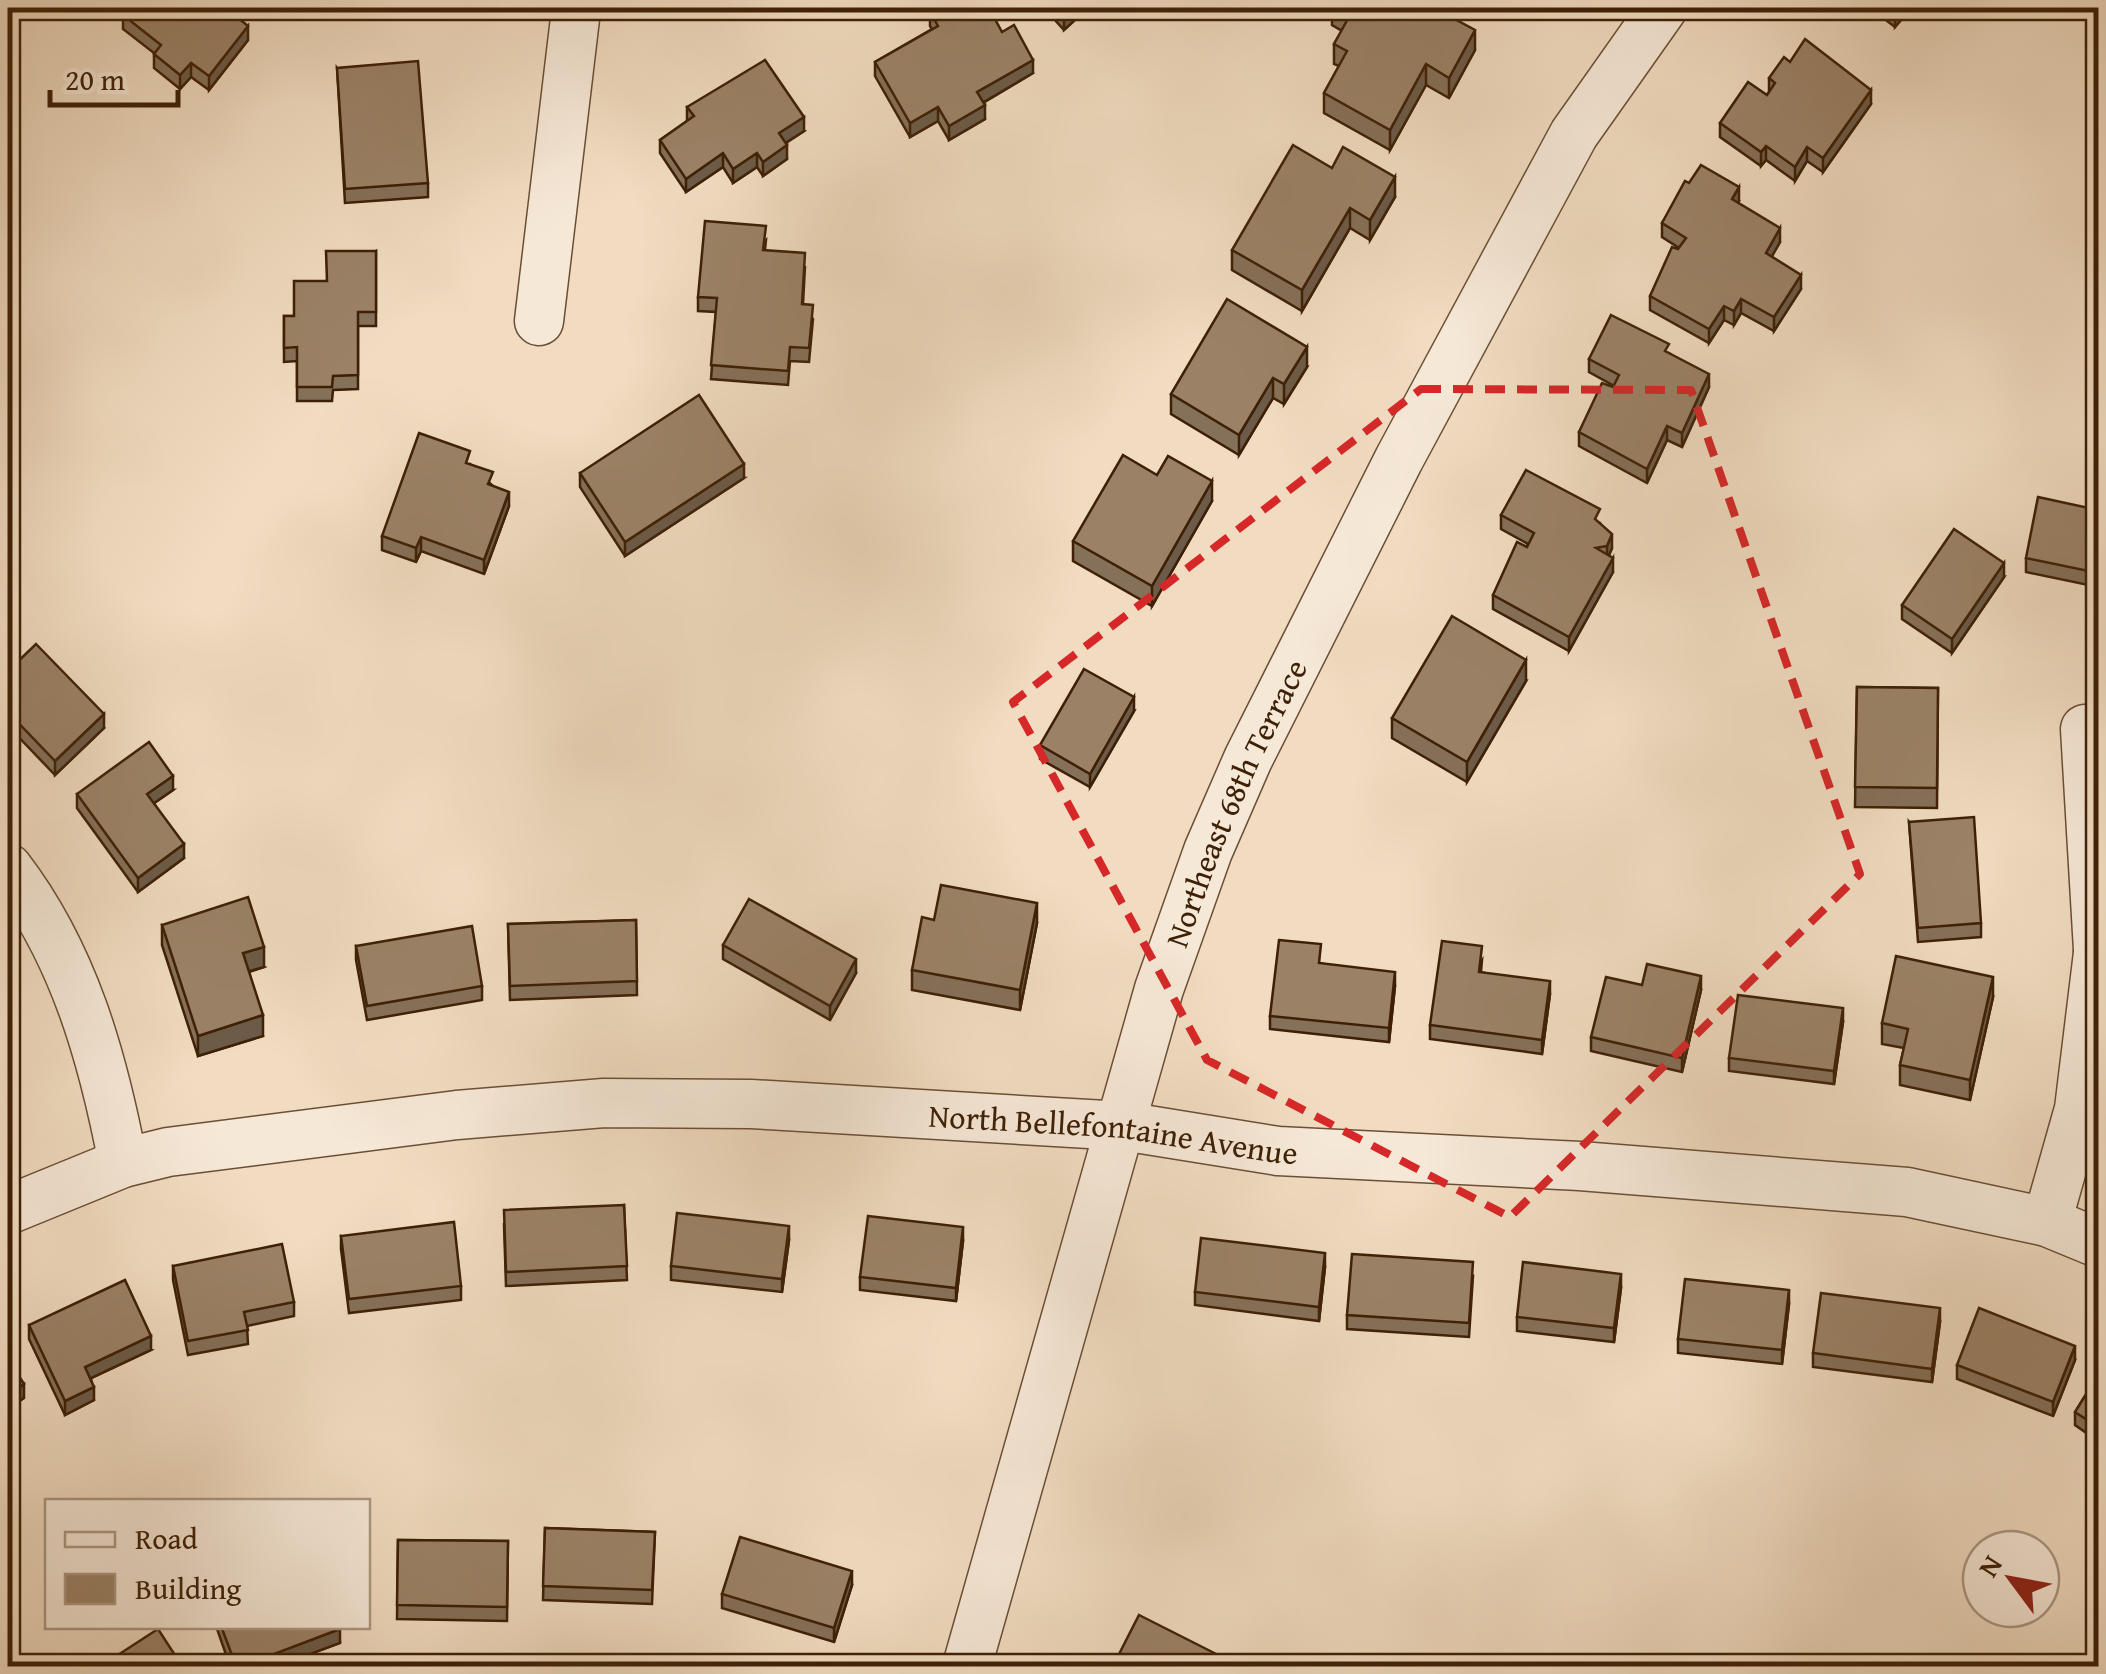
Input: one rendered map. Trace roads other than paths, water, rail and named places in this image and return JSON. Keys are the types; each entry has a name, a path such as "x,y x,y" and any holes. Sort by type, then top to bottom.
{"street":[{"path":"539,322 580,8"},
{"name":"Northeast 68th Terrace","path":"967,1666 1159,989 1208,851 1248,760 1399,459 1574,134 1663,8"},
{"path":"2047,1222 2079,1108 2098,952 2086,729"},
{"path":"8,868 36,904 86,1012 108,1086 123,1164"},
{"name":"North Bellefontaine Avenue","path":"8,1210 123,1164 168,1152 604,1103 751,1104 1123,1126 1278,1151 1580,1166 1907,1192 2047,1222 2098,1243"}]}
